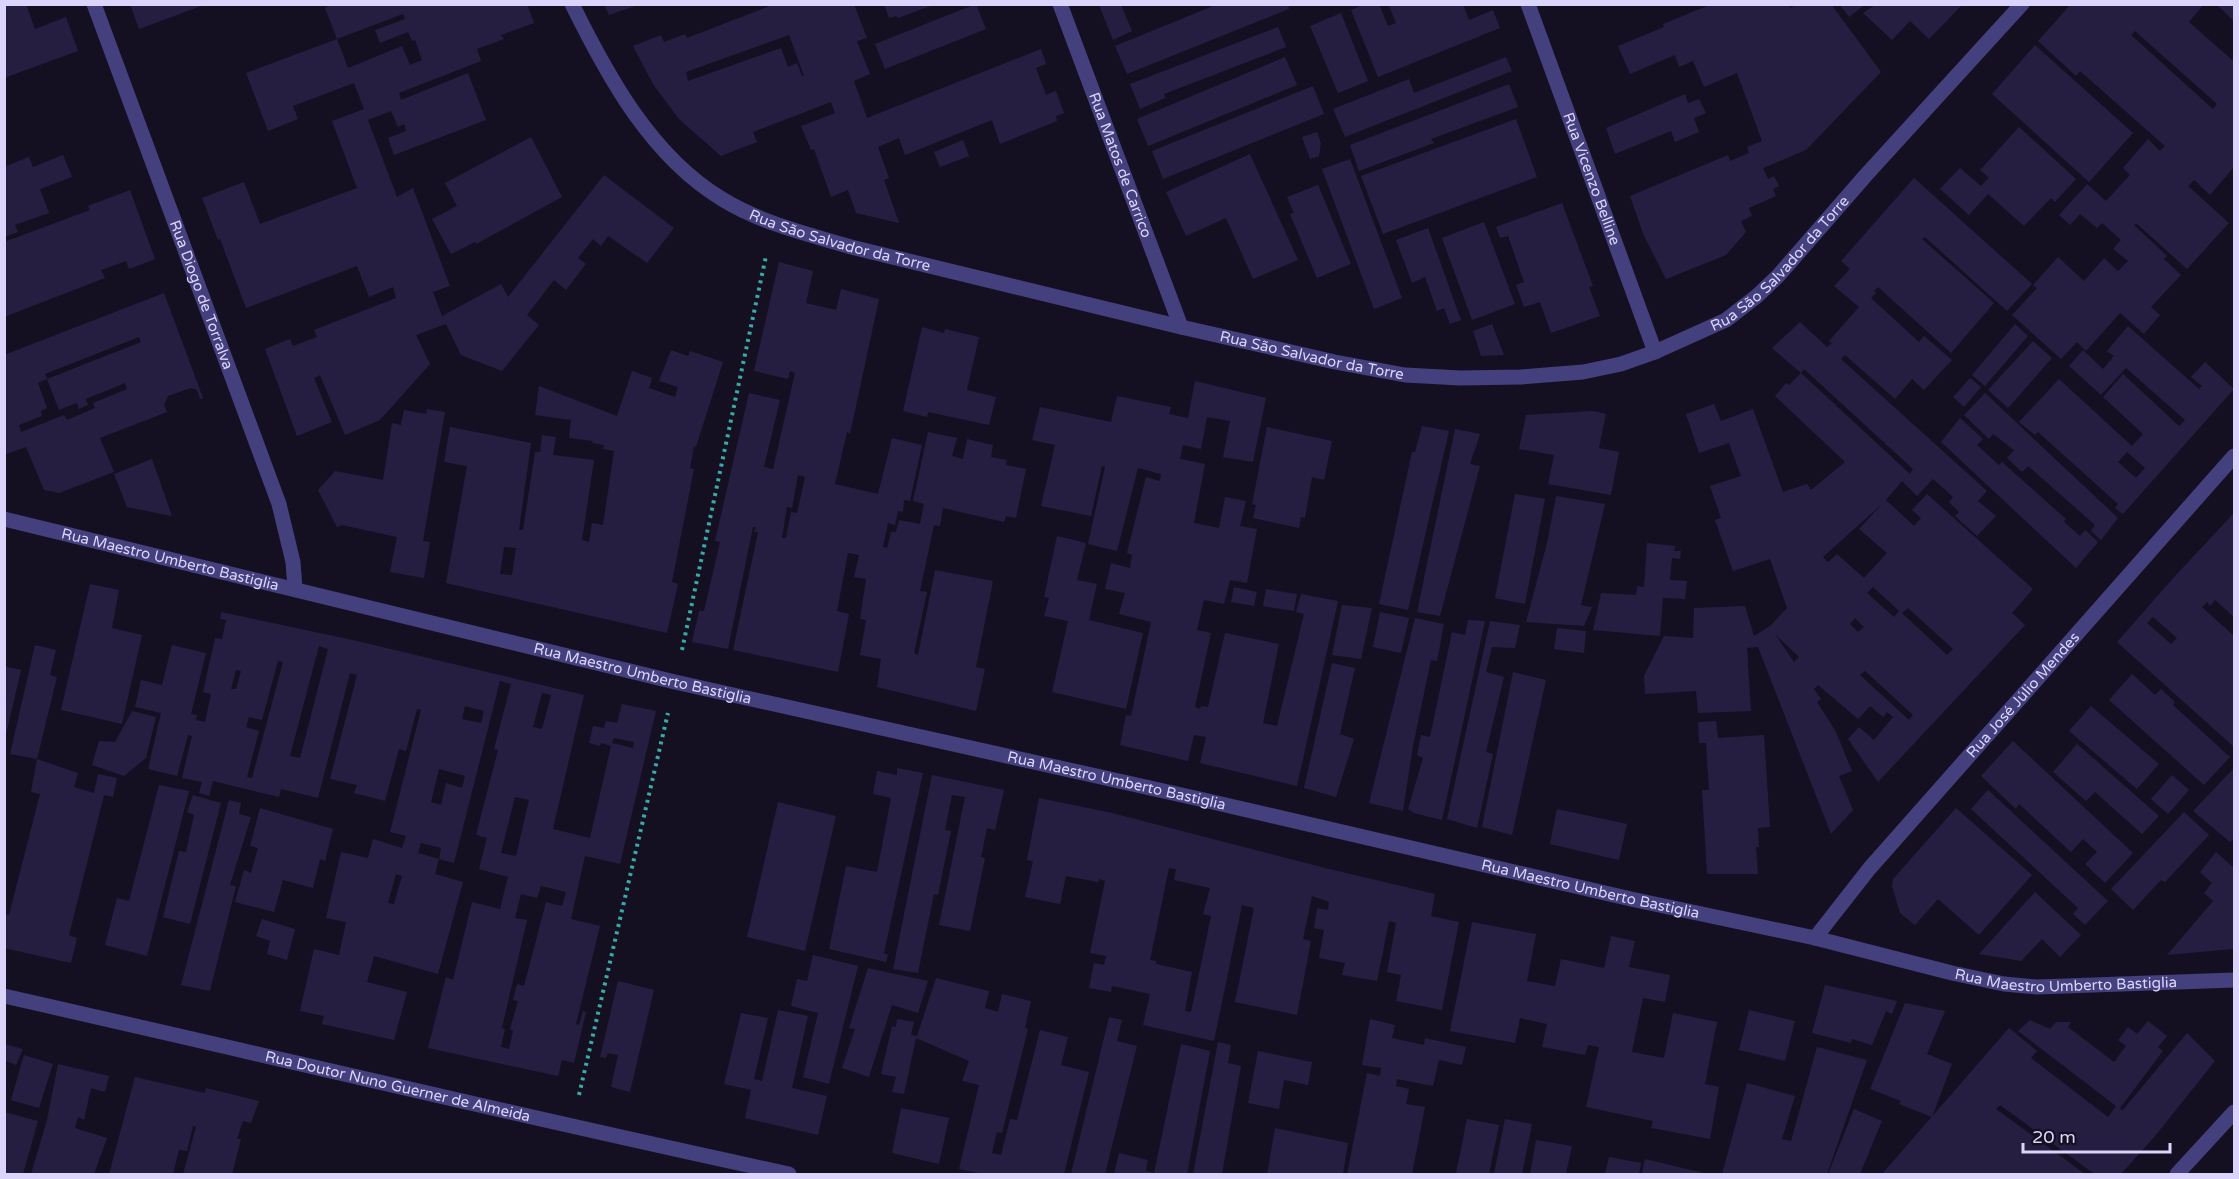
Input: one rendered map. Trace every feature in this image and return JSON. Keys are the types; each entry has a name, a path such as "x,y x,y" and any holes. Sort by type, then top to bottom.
{"street":[{"name":"Rua Diogo de Torralva","path":"94,4 279,504 293,562 295,588"},
{"name":"Rua São Salvador da Torre","path":"572,4 616,85 660,146 680,167 705,187 741,210 791,229 851,247 1180,327 1335,362 1405,375 1460,378 1583,372 1621,364 1655,352 1726,320 1778,276 1866,175 2022,4"},
{"name":"Rua Matos de Carrico","path":"1060,4 1180,327"},
{"name":"Rua Vicenzo Belline","path":"1528,4 1655,352"},
{"name":"Rua José Júlio Mendes","path":"1815,938 1869,868 2235,456"},
{"name":"Rua Maestro Umberto Bastiglia","path":"4,519 675,682 1204,800 1620,897 1815,938 1889,958 2004,984 2037,987 2235,980"},
{"name":"Rua Doutor Nuno Guerner de Almeida","path":"4,996 571,1127 789,1174"},
{"path":"2177,1174 2235,1112"}],"building":[{"path":"10,4 26,4 35,29 66,17 78,51 4,78 4,7"},
{"path":"130,4 204,4 204,5 139,29"},
{"path":"333,4 527,4 534,23 501,35 504,39 477,49 481,61 399,93 401,100 468,73 486,120 394,155 388,138 406,131 404,124 398,127 391,111 368,120 397,197 413,188 450,286 433,292 442,316 501,284 508,297 604,175 674,228 647,263 608,236 601,246 593,239 578,258 586,264 566,290 554,280 527,315 539,325 502,371 461,355 446,324 416,335 430,364 380,420 345,435 320,375 314,378 332,422 297,436 265,349 290,339 293,346 317,337 314,330 396,298 393,287 369,297 357,266 246,308 202,198 244,182 260,224 357,188 332,121 364,109 354,83 293,106 298,119 268,131 246,73 337,39 325,8","holes":["403,14 405,19 375,30 380,43 408,32 412,41 415,40 422,60 410,65 402,46 348,68 337,39"]},
{"path":"604,4 638,4 638,5 609,15"},
{"path":"775,4 854,4 867,38 857,41 870,74 854,81 867,118 1041,49 1046,64 1036,68 1046,95 1056,91 1064,113 1056,116 1057,121 1000,144 992,120 905,155 899,138 878,147 889,178 884,180 899,223 856,213 848,190 831,197 814,149 811,150 801,126 835,113 831,102 753,132 757,142 721,156 679,119 653,84 633,46 661,35 664,42 685,34 687,38","holes":["789,35 804,76 797,63 788,67 781,48 688,81 686,72"]},
{"path":"884,4 933,5 898,18 896,16 889,18"},
{"path":"976,4 986,29 885,69 875,44"},
{"path":"1218,4 1288,4 1289,9 1127,74 1115,46"},
{"path":"1365,4 1379,4 1388,26 1396,23 1388,4 1463,4 1469,20 1493,10 1500,28 1378,77 1351,10"},
{"path":"1706,4 1789,4 1790,8 1798,4 1831,4 1881,72 1806,150 1763,168 1768,179 1774,176 1779,186 1773,189 1776,196 1749,208 1752,216 1741,221 1746,232 1726,255 1666,279 1644,236 1630,196 1728,155 1730,161 1749,153 1747,147 1762,141 1737,73 1704,87 1693,61 1679,67 1675,55 1630,74 1618,46 1664,27 1663,24 1707,6"},
{"path":"1839,4 1866,4 1849,17"},
{"path":"2071,4 2204,4 2189,22 2232,60 2234,58 2234,167 2210,195 2194,180 2188,186 2229,223 2187,269 2136,223 2134,225 2167,256 2164,259 2181,275 2151,307 2160,315 2144,334 2120,313 2086,351 2077,342 2061,359 2012,315 2037,288 2033,285 2058,257 2084,281 2104,258 2118,271 2128,261 2113,249 2121,240 2102,223 2097,228 2080,214 2070,225 2059,215 2087,184 2106,201 2130,175 2123,168 2148,139 2160,151 2165,146 2080,71 2076,76 2038,41","holes":["2135,31 2217,104 2213,109 2131,35"]},
{"path":"2216,4 2234,4 2234,21"},
{"path":"1099,5 1121,5 1132,31 1113,40"},
{"path":"1875,5 1962,5 1929,39 1910,21 1892,40 1863,13"},
{"path":"1341,13 1368,81 1338,93 1310,26"},
{"path":"1278,27 1286,47 1164,94 1165,98 1140,109 1130,84"},
{"path":"2035,45 2133,133 2089,182 1992,94"},
{"path":"1285,57 1297,85 1148,146 1137,119"},
{"path":"1506,57 1512,71 1345,137 1333,109 1409,79 1414,93"},
{"path":"1509,84 1518,107 1431,139 1434,143 1359,171 1350,145"},
{"path":"1313,86 1324,114 1163,179 1152,151"},
{"path":"1685,94 1688,103 1699,99 1706,113 1694,118 1699,132 1675,142 1671,131 1615,154 1606,128"},
{"path":"1516,119 1537,177 1383,234 1361,176"},
{"path":"2019,127 2076,179 2055,202 2051,198 2024,226 1988,194 1969,215 1940,189 1960,168 1981,186 1989,178 1980,170"},
{"path":"1317,132 1321,143 1319,156 1310,159 1302,137"},
{"path":"531,137 562,197 476,244 475,242 451,254 432,219 457,206 445,183"},
{"path":"963,140 969,156 940,167 934,152"},
{"path":"1250,154 1298,260 1253,279 1226,218 1186,236 1166,192"},
{"path":"63,155 72,177 40,189 49,213 15,225 18,232 4,237 4,167 29,157 33,167"},
{"path":"1350,159 1402,298 1374,309 1322,169"},
{"path":"1914,178 2032,284 2007,311 1925,237 1922,239 1994,303 1951,353 1878,287 1874,291 1876,293 1871,298 1919,342 1924,336 1952,360 1924,390 1912,379 1895,399 1845,355 1841,359 1987,491 1978,501 1996,516 1977,536 1955,516 1959,512 1949,502 1953,497 1933,479 1917,496 1902,481 1886,500 1914,526 1921,518 1912,510 1927,494 2033,589 2012,613 2025,625 1878,782 1848,739 1859,727 1874,740 1893,717 1887,712 1883,717 1870,706 1858,719 1818,685 1814,689 1821,699 1817,702 1836,732 1852,771 1839,776 1853,810 1831,834 1758,647 1747,648 1751,711 1698,713 1696,691 1645,694 1644,676 1664,636 1693,638 1694,608 1745,606 1754,636 1770,626 1787,608 1770,559 1733,571 1715,520 1721,518 1710,486 1741,476 1729,443 1699,453 1686,414 1714,404 1721,421 1753,409 1783,492 1807,484 1811,490 1845,462 1775,396 1786,383 1789,385 1801,373 1772,348 1800,322 1827,347 1832,343 1829,341 1859,307 1834,286 1850,269 1841,261","holes":["1804,369 1913,469 1910,474 1801,373","1883,503 1859,529 1887,553 1864,578 1837,554 1828,562 1823,557","1873,587 1899,611 1894,617 1867,593","1908,608 1953,649 1947,655 1902,613","1855,618 1864,627 1858,632 1850,624","1775,634 1799,657 1794,662","1865,671 1913,715 1909,720 1860,675"]},
{"path":"1318,185 1351,264 1317,278 1290,214 1294,213 1287,197"},
{"path":"130,190 155,259 129,269 126,261 101,270 105,278 4,317 4,242 90,210 88,206"},
{"path":"1562,203 1593,286 1589,287 1600,316 1551,333 1540,302 1524,307 1516,285 1524,282 1508,236 1500,238 1496,227"},
{"path":"1484,222 1515,304 1472,320 1442,238"},
{"path":"1428,228 1461,320 1450,324 1444,308 1437,311 1425,277 1412,283 1396,240"},
{"path":"779,262 813,271 806,303 836,310 841,289 879,299 850,434 847,432 835,484 878,494 892,438 922,445 910,501 904,500 903,512 898,511 895,525 888,523 883,547 887,548 891,532 896,532 899,520 920,524 924,504 913,501 928,432 957,438 952,456 963,459 967,439 993,445 991,457 1007,460 1006,465 1026,469 1016,518 1006,516 1004,522 943,508 940,526 934,525 920,591 927,592 914,653 918,655 935,570 993,581 976,667 985,669 976,711 877,687 881,659 860,655 866,620 860,619 866,579 854,577 859,555 848,553 837,611 849,614 838,672 733,650 758,532 754,532 756,527 753,527 728,649 692,642 699,611 704,611 720,542 715,541 749,393 780,400 764,467 773,469 795,373 790,371 788,379 754,371","holes":["798,475 805,477 797,513 791,512 786,538 782,538 787,507 792,508"]},
{"path":"164,293 203,398 200,399 197,390 191,388 168,396 164,405 167,412 100,438 114,472 59,493 44,490 26,447 4,455 4,355","holes":["139,337 141,342 47,379 45,374","47,379 59,410 77,403 79,409 88,405 86,399 125,383 127,389 93,403 95,408 67,420 64,415 21,432 19,425 42,416 41,411 47,408 38,383"]},
{"path":"1492,324 1504,355 1481,356 1473,331"},
{"path":"2015,324 2028,336 1985,386 1972,375"},
{"path":"2128,326 2199,389 2202,386 2191,377 2205,362 2234,389 2123,514 2115,508 2118,504 2038,432 2035,435 2019,422 2059,379 2132,446 2143,434 2103,397 2123,374 2179,426 2185,420 2126,368 2101,395 2069,366 2083,350 2103,369 2114,356 2107,351","holes":["2127,452 2145,468 2136,478 2118,462"]},
{"path":"922,327 944,333 945,329 979,337 967,390 996,397 989,425 928,412 927,417 903,411"},
{"path":"2033,341 2052,358 2008,408 1988,390"},
{"path":"671,350 688,356 690,351 723,362 696,447 694,446 690,468 694,469 672,582 678,584 667,633 446,583 467,466 444,462 450,427 531,443 519,530 523,530 535,452 540,452 542,435 556,437 553,455 594,460 582,540 589,542 592,523 603,525 614,451 603,449 604,445 592,443 593,441 569,438 571,420 535,415 539,386 617,416 632,371 652,378 649,388 675,397 678,387 659,381","holes":["504,547 516,548 512,575 500,574"]},
{"path":"1970,378 1981,387 1964,407 1953,397"},
{"path":"1195,381 1266,398 1253,462 1223,457 1230,421 1207,417 1201,449 1183,445 1180,459 1205,464 1194,523 1219,528 1225,497 1246,501 1240,526 1257,529 1247,583 1230,580 1224,604 1204,600 1197,630 1211,633 1195,707 1200,709 1201,706 1208,707 1225,633 1279,644 1263,723 1277,726 1304,614 1296,612 1301,594 1338,601 1297,786 1200,763 1206,737 1194,735 1188,761 1120,745 1126,715 1131,716 1151,622 1119,614 1125,593 1105,589 1111,563 1130,568 1132,555 1127,553 1146,477 1160,481 1161,474 1138,468 1117,551 1088,544 1105,467 1102,466 1091,516 1041,506 1055,445 1032,440 1040,407 1111,422 1117,396 1171,407 1169,414 1188,418"},
{"path":"1985,393 2118,518 2101,540 2091,531 2095,525 2028,466 2022,472 2007,458 2014,450 1993,434 1989,439 1964,415"},
{"path":"427,409 445,412 423,541 430,542 424,578 390,572 397,537 342,525 337,527 318,490 335,471 383,480 392,423 401,425 404,410 426,414"},
{"path":"1593,411 1606,414 1599,448 1619,452 1611,495 1548,484 1554,455 1519,449 1526,415"},
{"path":"1960,418 1983,439 1977,445 1999,465 2002,462 2066,519 2064,522 2080,536 2085,530 2098,542 2076,568 1941,442"},
{"path":"1422,426 1449,431 1408,610 1379,604 1412,452 1415,452"},
{"path":"1267,427 1332,441 1324,480 1312,477 1305,518 1301,517 1299,528 1253,518 1256,505 1252,504"},
{"path":"1455,429 1480,434 1470,464 1480,466 1440,616 1417,612"},
{"path":"152,459 172,516 127,507 114,474"},
{"path":"1515,494 1545,499 1525,604 1495,598"},
{"path":"1556,496 1605,504 1581,605 1592,607 1584,626 1526,622 1547,543"},
{"path":"2234,513 2234,617 2215,600 2210,606 2207,602 2202,607 2234,636 2234,747 2117,642","holes":["2153,617 2177,638 2171,644 2147,623"]},
{"path":"1057,536 1086,543 1077,580 1097,584 1089,620 1143,633 1126,709 1052,692 1068,621 1044,616 1049,598 1044,597"},
{"path":"1647,543 1675,546 1674,551 1681,551 1680,559 1672,558 1670,580 1687,581 1685,599 1663,598 1660,636 1593,630 1601,593 1636,595 1637,586 1644,587"},
{"path":"90,584 119,590 112,628 142,635 122,724 61,710"},
{"path":"1234,587 1257,592 1254,606 1231,602"},
{"path":"1266,589 1297,594 1294,611 1263,606"},
{"path":"1342,605 1372,608 1361,659 1332,655"},
{"path":"221,612 357,641 584,695 553,829 590,838 611,746 589,743 593,726 604,728 606,721 617,723 622,704 656,711 620,864 585,856 571,919 600,926 576,1024 579,1025 583,1011 586,1012 574,1063 562,1060 558,1076 428,1048 446,977 453,980 472,902 500,909 508,877 479,869 487,838 476,835 498,750 494,749 511,684 500,681 454,863 439,859 435,874 463,882 438,974 374,956 367,982 407,992 394,1040 322,1024 324,1016 300,1011 314,949 339,955 346,922 326,918 341,852 368,858 373,839 402,848 406,836 390,832 421,710 417,709 406,751 399,749 385,801 354,793 357,785 330,779 357,675 350,673 318,798 281,789 279,797 213,781 209,796 199,793 202,782 182,778 192,736 188,735 177,776 148,769 161,713 135,707 141,680 162,685 172,645 206,653 191,714 197,715 196,720 205,722 211,694 203,692 215,638 222,639 226,620 220,619","holes":["319,646 328,649 300,758 290,756","278,661 283,662 252,778 247,777 259,731 246,727 249,717 262,720","236,670 241,671 236,689 231,689","542,693 551,695 542,729 533,727","465,706 484,711 481,723 462,719","614,738 634,742 633,748 612,743","439,769 465,776 462,788 446,783 441,805 431,802","515,797 529,800 516,856 501,853","421,843 441,848 439,859 418,853","396,874 402,876 394,904 388,903","541,886 566,892 562,906 546,902 524,986 517,984 513,1000 518,1001 510,1029 513,1031 509,1049 501,1047 505,1029 502,1028 527,920 515,918 521,894 537,898"]},
{"path":"1380,612 1409,618 1401,653 1373,647"},
{"path":"1415,618 1444,624 1437,661 1431,660 1413,746 1403,811 1369,803"},
{"path":"1468,620 1485,621 1442,820 1414,813 1408,809 1423,758 1417,755 1421,735 1430,737 1452,632 1465,635"},
{"path":"1490,621 1520,625 1515,648 1492,647 1486,672 1504,677 1486,752 1493,754 1477,828 1447,819"},
{"path":"1557,628 1586,631 1584,653 1554,649"},
{"path":"35,645 56,650 50,675 57,677 37,759 10,754"},
{"path":"1332,663 1355,668 1340,734 1354,739 1336,797 1304,788"},
{"path":"4,666 21,670 5,739 4,739"},
{"path":"1513,672 1546,680 1512,835 1482,827"},
{"path":"2132,674 2155,695 2161,689 2175,702 2173,705 2230,757 2204,785 2109,700"},
{"path":"2091,706 2159,764 2137,789 2069,731"},
{"path":"132,711 156,717 146,758 124,776 92,765 99,741 115,742"},
{"path":"1716,721 1718,738 1764,735 1770,827 1758,828 1759,847 1756,847 1758,874 1707,874 1702,790 1709,790 1706,743 1699,743 1698,722"},
{"path":"2013,741 2133,853 2105,883 2085,864 2097,852 2083,839 2071,852 2019,804 2016,809 1981,776"},
{"path":"2077,744 2159,816 2142,834 2095,792 2086,801 2053,772"},
{"path":"37,759 78,773 74,787 94,793 98,774 117,778 113,797 104,795 69,935 77,938 71,963 4,948 4,914 9,915 40,794 31,792"},
{"path":"897,768 923,773 884,953 888,955 886,962 829,949 846,866 877,872 891,798 873,794 877,771 897,775"},
{"path":"2234,768 2234,838 2230,842 2193,811"},
{"path":"932,775 1004,790 995,830 987,828 981,857 985,858 970,931 939,925 965,797 952,795 945,830 951,831 938,895 934,894 918,973 893,969"},
{"path":"2172,775 2189,790 2168,814 2151,799"},
{"path":"159,785 189,791 147,956 105,945 117,898 129,901"},
{"path":"1988,790 2108,901 2085,925 2073,914 2078,908 1971,809"},
{"path":"193,795 221,803 190,924 163,917 179,851 186,852 194,815 187,812"},
{"path":"1039,798 1112,813 1435,894 1431,916 1459,922 1442,1010 1396,1001 1401,975 1387,972 1396,923 1389,921 1377,981 1342,975 1345,963 1319,958 1324,930 1314,928 1317,908 1328,910 1329,902 1312,896 1303,939 1311,941 1297,1015 1235,1002 1254,908 1242,905 1214,1041 1143,1025 1150,994 1112,986 1111,992 1089,988 1094,963 1104,965 1106,956 1090,953 1105,881 1099,879 1098,882 1066,876 1060,904 1025,897 1033,861 1027,860","holes":["1169,868 1176,869 1174,880 1210,888 1203,914 1211,916 1191,1012 1185,1011 1192,972 1156,964 1156,961 1150,960"]},
{"path":"229,800 241,803 239,814 251,817 230,885 236,886 210,991 181,985"},
{"path":"778,802 836,816 805,951 747,937"},
{"path":"260,808 333,829 325,861 320,859 313,888 283,880 274,912 235,902 244,870 251,873 258,848 250,846"},
{"path":"1956,808 2032,875 1979,935 1938,899 1915,925 1900,913 1892,886 1893,879"},
{"path":"1557,809 1627,824 1619,860 1550,844"},
{"path":"2184,812 2209,835 2165,882 2161,880 2133,910 2111,889"},
{"path":"2216,852 2234,868 2233,949 2167,955 2213,901 2204,893 2212,883 2200,872"},
{"path":"2035,892 2081,935 2060,957 2042,939 2021,961 1979,954"},
{"path":"262,919 295,929 287,960 267,954 270,941 256,936"},
{"path":"1472,922 1536,934 1527,981 1555,986 1561,959 1604,968 1611,936 1635,941 1629,967 1670,975 1665,1002 1643,998 1632,1052 1664,1058 1673,1013 1717,1022 1705,1084 1719,1087 1710,1139 1651,1128 1653,1121 1586,1107 1599,1047 1588,1045 1585,1055 1542,1047 1547,1024 1520,1018 1515,1043 1450,1031"},
{"path":"813,955 858,966 829,1084 803,1077 818,1013 791,1006 797,979 807,981"},
{"path":"868,968 928,981 918,1013 892,1005 869,1077 842,1068 855,1029 849,1028"},
{"path":"936,978 989,991 985,1008 998,1012 1002,994 1031,1001 1025,1028 1028,1029 1002,1133 997,1132 992,1153 1001,1155 1010,1119 1017,1120 1040,1030 1068,1037 1061,1065 1089,1072 1064,1174 984,1174 959,1169 979,1085 962,1081 969,1061 916,1038 904,1094 892,1092 896,1077 881,1074 892,1026 896,1027 897,1019 914,1022 911,1035 917,1036"},
{"path":"618,981 654,990 630,1092 611,1087 618,1055 608,1053 606,1058 600,1057"},
{"path":"1825,985 1897,1001 1892,1014 1886,1011 1872,1045 1852,1039 1851,1043 1812,1033"},
{"path":"1905,1003 1945,1011 1927,1054 1952,1064 1932,1117 1899,1104 1901,1101 1870,1089"},
{"path":"778,1010 808,1016 792,1088 827,1096 818,1135 745,1118 751,1090 724,1084 741,1013 768,1018 754,1079 762,1081"},
{"path":"1749,1010 1795,1021 1785,1061 1739,1050"},
{"path":"1109,1017 1122,1020 1117,1041 1137,1046 1105,1174 1071,1174"},
{"path":"1370,1019 1395,1025 1392,1038 1424,1045 1425,1038 1466,1047 1462,1065 1439,1060 1433,1086 1397,1079 1396,1086 1409,1089 1406,1104 1425,1107 1412,1174 1347,1174 1367,1073 1380,1076 1381,1068 1362,1065"},
{"path":"2030,1020 2050,1029 2056,1022 2071,1022 2068,1027 2114,1062 2126,1046 2118,1040 2128,1027 2137,1034 2148,1021 2167,1036 2158,1047 2163,1051 2120,1108 2122,1111 2187,1033 2215,1061 2155,1136 2121,1174 2091,1174 2093,1173 2000,1105 1996,1109 2085,1174 1882,1174 2009,1028 2037,1051 2031,1058 2108,1117 2116,1106 2018,1031"},
{"path":"1218,1042 1231,1045 1228,1063 1241,1066 1222,1174 1193,1174"},
{"path":"4,1044 23,1049 16,1065 4,1060"},
{"path":"1181,1044 1210,1051 1187,1174 1114,1174 1119,1153 1148,1160 1146,1171 1154,1173"},
{"path":"1817,1047 1867,1060 1827,1174 1722,1174 1747,1083 1795,1096 1782,1139 1791,1141"},
{"path":"1258,1051 1312,1062 1308,1085 1284,1080 1279,1109 1248,1103"},
{"path":"24,1055 53,1064 39,1108 11,1100"},
{"path":"58,1064 109,1076 105,1092 91,1088 84,1120 78,1117 75,1128 107,1138 94,1174 31,1174 47,1120"},
{"path":"135,1077 205,1093 206,1088 259,1101 251,1123 243,1121 237,1139 241,1139 232,1174 183,1174 196,1127 193,1126 187,1151 179,1150 173,1174 109,1174"},
{"path":"901,1108 949,1118 939,1164 892,1153"},
{"path":"1854,1109 1882,1121 1860,1174 1828,1174"},
{"path":"4,1112 38,1121 23,1174 4,1174"},
{"path":"1467,1119 1499,1125 1489,1174 1456,1174"},
{"path":"1505,1119 1532,1124 1522,1174 1494,1174"},
{"path":"1275,1128 1348,1143 1343,1174 1267,1174"},
{"path":"1536,1140 1572,1146 1566,1174 1530,1174"},
{"path":"1609,1157 1641,1163 1639,1174 1605,1174"},
{"path":"1645,1159 1708,1174 1642,1174"}]}
